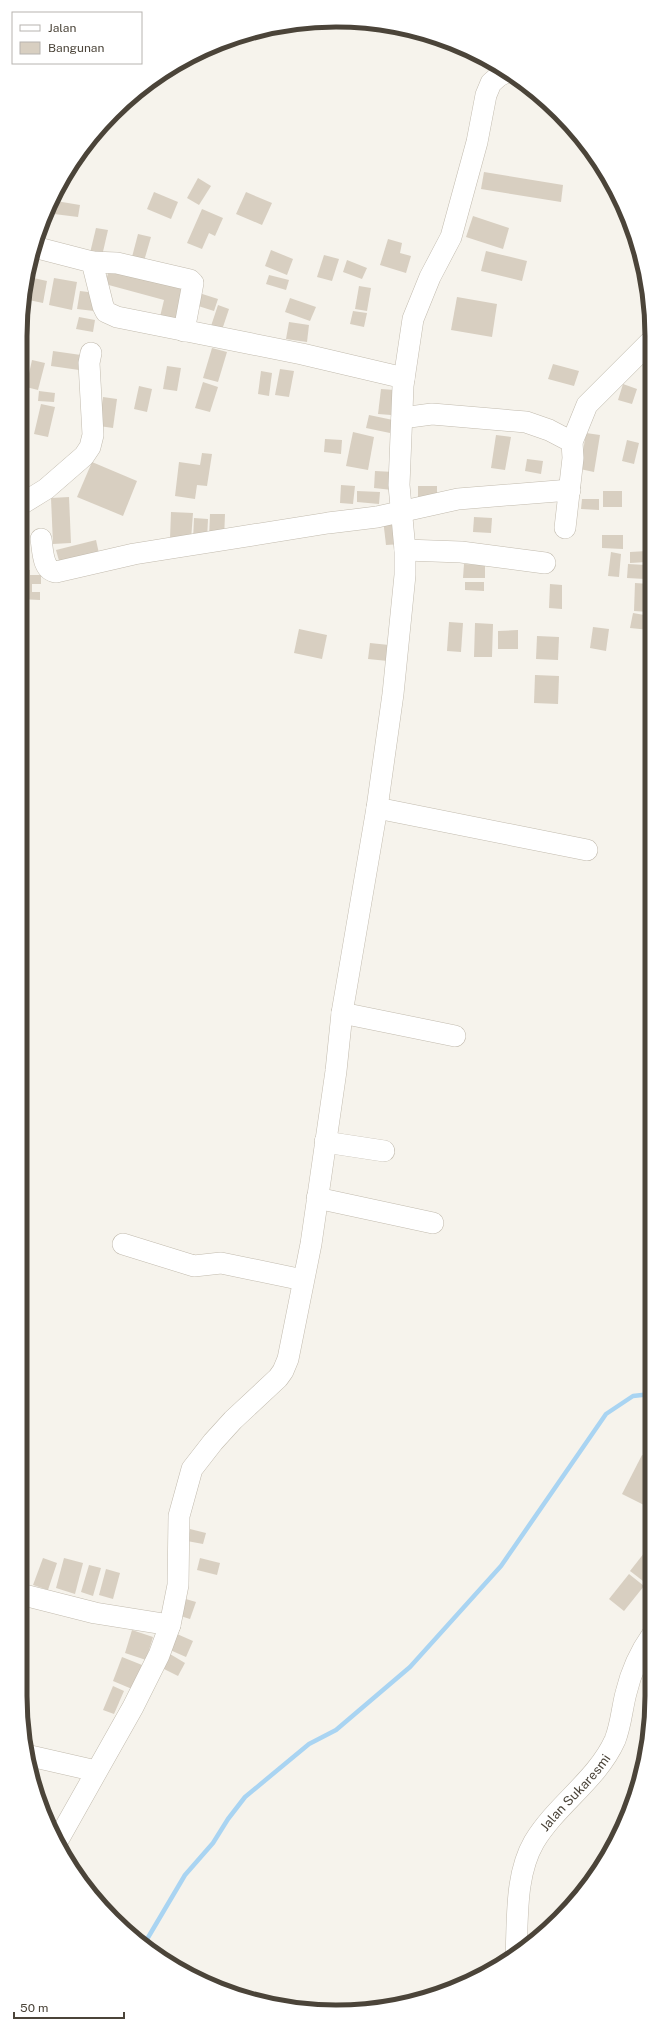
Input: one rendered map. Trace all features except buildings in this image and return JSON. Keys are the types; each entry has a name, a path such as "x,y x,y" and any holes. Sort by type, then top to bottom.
{"street":[{"path":"60,1836 150,1676 170,1625 178,1585 179,1516 192,1469 233,1420 272,1384 283,1371 292,1342 317,1198 336,1071 342,1013 377,808 393,694 405,575 405,550 399,485 404,378 413,320 430,276 451,237 477,142 486,95 491,83 501,75"},
{"path":"40,249 92,262 117,263 190,280 193,283 184,331"},
{"path":"92,262 106,312 117,316 184,331 302,354 404,378"},
{"path":"565,528 570,490 572,442 587,405 645,347"},
{"path":"27,501 46,489 84,456 90,447 93,435 89,363 91,353"},
{"path":"402,418 432,414 526,422 549,430 572,442"},
{"path":"41,539 46,566 52,571 56,572 134,554 328,523 377,517 458,499 570,490"},
{"path":"405,550 460,552 545,563"},
{"path":"377,808 587,850"},
{"path":"342,1013 455,1036"},
{"path":"325,1142 384,1151"},
{"path":"317,1198 433,1223"},
{"path":"123,1244 194,1266 221,1263 303,1280"},
{"path":"27,1596 95,1613 170,1625"},
{"name":"Jalan Sukaresmi","path":"516,1947 519,1894 528,1856 534,1842 549,1821 591,1776 606,1757 615,1739 626,1690 641,1651 645,1645"},
{"path":"33,1756 96,1771"}],"waterway":[{"path":"147,1940 185,1875 213,1843 228,1819 245,1797 309,1744 336,1730 410,1667 501,1566 606,1414 633,1396 645,1395"}]}
